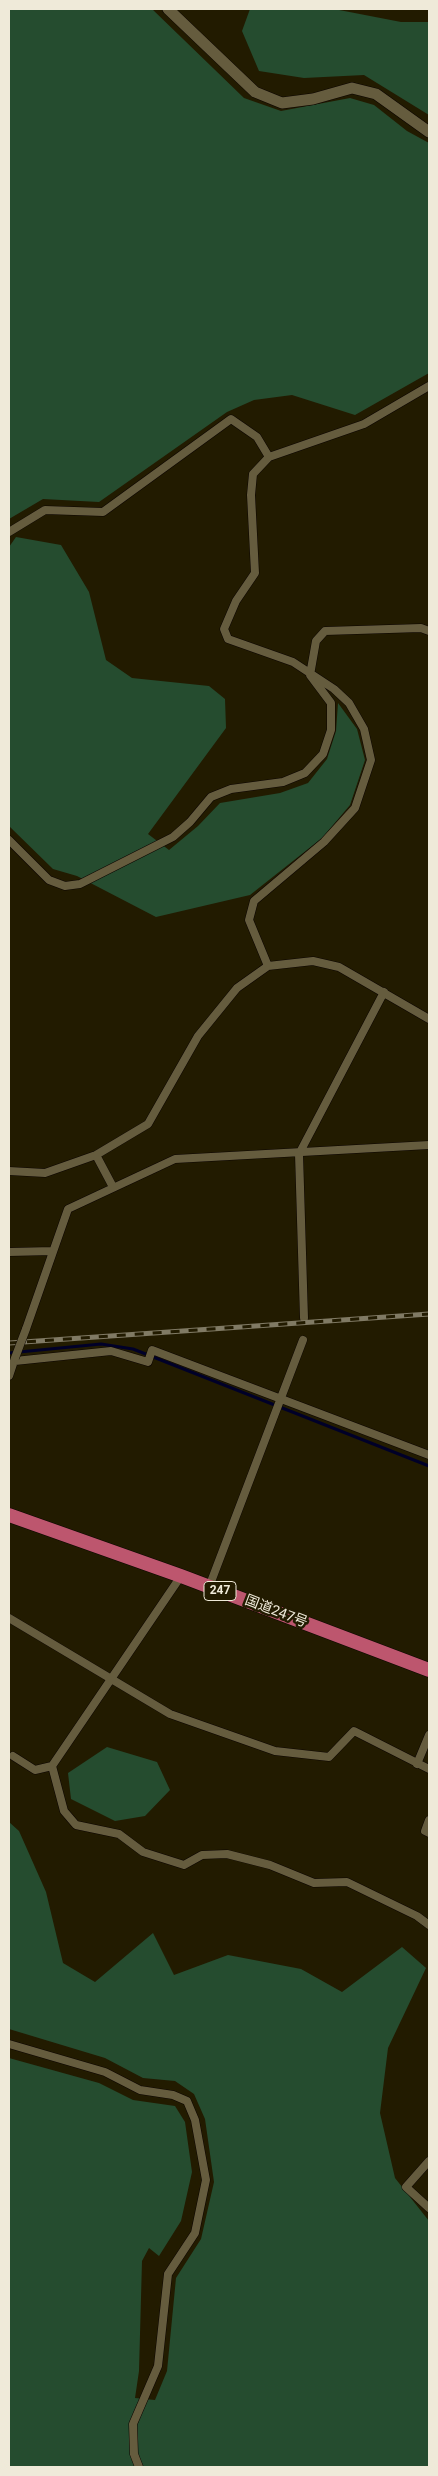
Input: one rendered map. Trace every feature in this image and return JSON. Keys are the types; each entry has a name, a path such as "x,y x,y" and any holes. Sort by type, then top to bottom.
{"highway":[{"name":"国道247号","path":"9,1515 181,1576 429,1670"}],"main road":[{"path":"168,9 255,92 282,102 312,99 352,88 376,94 429,132"}],"street":[{"path":"268,966 248,920 254,901 324,842 355,808 371,760 364,729 349,703 334,689 310,675 293,662 228,639 224,629 236,601 255,574 251,495 253,474 269,457 364,424 429,386"},
{"path":"9,532 45,510 103,512 231,420 257,437 269,457"},
{"path":"9,840 49,880 65,886 80,884 173,837 190,822 211,797 231,788 283,782 305,773 323,754 331,730 331,703 310,675 316,641 325,631 421,628 429,631"},
{"path":"9,1171 45,1173 96,1154 148,1124 198,1036 237,988 268,966 312,961 339,967 429,1019"},
{"path":"304,1318 300,1154 384,992"},
{"path":"9,1376 68,1210 175,1159 300,1154 429,1145"},
{"path":"96,1154 113,1187"},
{"path":"9,1252 52,1251"},
{"path":"209,1587 303,1340"},
{"path":"15,1360 111,1351 148,1362 152,1350 429,1455"},
{"path":"13,1756 35,1770 52,1766 181,1576"},
{"path":"9,1618 170,1714 275,1752 329,1757 354,1731 429,1769"},
{"path":"417,1764 429,1736"},
{"path":"52,1766 64,1811 76,1825 118,1834 143,1852 184,1865 202,1855 227,1854 270,1865 314,1883 347,1882 417,1916 429,1925"},
{"path":"429,1820 425,1830 429,1833"},
{"path":"9,2044 105,2072 140,2090 173,2095 187,2101 194,2120 206,2180 195,2233 168,2274 158,2366 133,2424 134,2454 139,2467"},
{"path":"429,2161 406,2187 429,2208"}],"green space":[{"path":"9,9 152,9 244,98 281,111 350,98 374,105 407,131 429,143 429,373 355,415 292,395 254,400 227,412 99,502 43,499 9,519"},
{"path":"250,9 334,9 401,22 429,22 429,115 364,75 304,78 259,71 242,31"},
{"path":"16,537 61,545 89,592 106,660 132,678 209,686 225,699 226,728 148,834 169,850 198,826 220,803 280,793 308,783 327,759 336,731 338,703 357,729 365,760 350,805 322,838 250,895 156,917 77,876 53,869 9,826 9,547"},
{"path":"107,1747 157,1762 170,1790 145,1816 115,1821 71,1799 68,1773"},
{"path":"9,1822 19,1831 46,1892 63,1963 95,1982 153,1933 174,1975 228,1955 301,1969 342,1992 402,1947 426,1968 388,2048 380,2113 395,2178 429,2221 429,2467 9,2467 9,2058 99,2083 133,2100 175,2106 185,2122 192,2172 181,2221 159,2256 149,2248 142,2261 139,2371 135,2398 155,2400 167,2371 176,2278 201,2239 214,2182 205,2119 194,2094 175,2081 143,2078 105,2058 9,2029"}],"waterway":[{"path":"9,1353 101,1344 133,1349 429,1466"}],"railway":[{"path":"9,1343 429,1314"}]}
